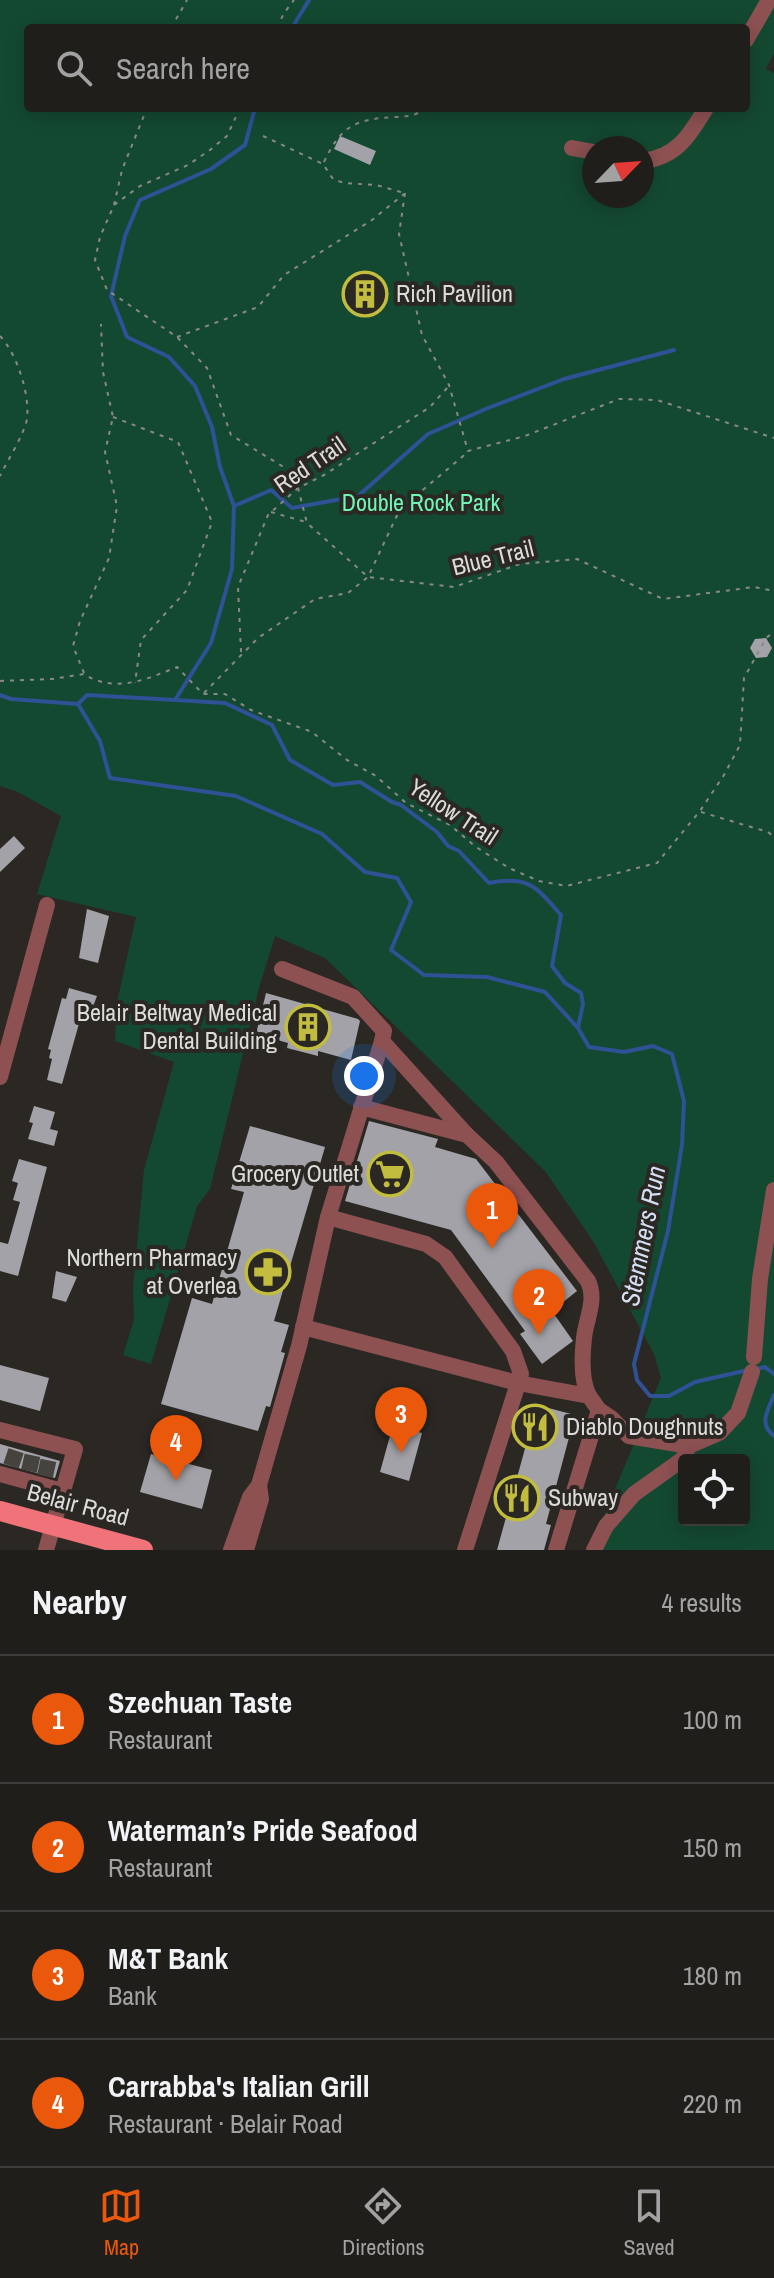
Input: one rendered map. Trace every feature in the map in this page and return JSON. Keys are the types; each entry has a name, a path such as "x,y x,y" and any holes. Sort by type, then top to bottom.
{"main road":[{"name":"Belair Road","path":"0,1511 143,1550"}],"street":[{"path":"750,33 769,0"},
{"path":"654,158 669,154 680,146 703,112"},
{"path":"572,148 582,150"},
{"path":"0,1077 47,905"},
{"path":"231,1550 250,1497 259,1485 303,1327 328,1217 384,1031 353,997 282,969"},
{"path":"382,1041 467,1135 496,1162 588,1281 593,1292 584,1338 584,1387 594,1403 629,1436 689,1446 719,1433 738,1413 753,1364 760,1279 774,1190"},
{"path":"361,1107 467,1135"},
{"path":"328,1217 426,1244 445,1257 513,1351 521,1374 465,1550"},
{"path":"303,1327 594,1403"},
{"path":"556,1550 594,1403"},
{"path":"1,1432 35,1446 75,1449 46,1550"},
{"path":"594,1550 619,1509 634,1494 683,1459 689,1446"},
{"path":"6,1472 35,1479 62,1491"},
{"path":"246,1550 261,1499 259,1485"}],"path":[{"path":"173,24 187,0"},
{"path":"279,24 294,0"},
{"path":"145,112 122,170 95,260 107,290 177,337 207,368 231,435 282,466 298,488 307,523"},
{"path":"114,205 140,186 188,165 210,150 227,136 238,112"},
{"path":"323,164 334,140 354,123 367,118 417,115 420,112"},
{"path":"263,136 323,164 333,179 405,193"},
{"path":"177,337 258,307 284,275 372,220 405,193"},
{"path":"405,193 399,234 422,335 449,385 468,451"},
{"path":"84,674 73,646 80,621 109,558 117,506 105,452 113,417 103,372 101,324"},
{"path":"0,336 9,346 23,380 27,419 0,476"},
{"name":"Red Trail","path":"241,654 238,587 271,512 298,488 324,475 430,407 449,385"},
{"path":"203,694 258,638 315,599 348,593 368,577 400,509 468,451 525,436 619,399 657,400 774,438"},
{"path":"113,417 178,442 212,522 187,590 141,640 135,684"},
{"path":"271,512 307,523 368,577"},
{"name":"Blue Trail","path":"368,577 454,587 520,564 577,559 663,599 754,587 774,591"},
{"name":"Yellow Trail","path":"0,681 84,674 96,682 135,684 177,667 203,694 225,694 251,710 312,732 347,760 376,776 406,803 450,825 476,847 509,868 539,881 566,886 657,863 700,811 740,745 744,678 766,638 774,632"},
{"path":"700,811 768,832 774,837"}],"green space":[{"name":"Double Rock Park","path":"0,0 774,0 774,53 766,69 774,73 774,1550 590,1550 661,1378 654,1354 593,1241 545,1171 325,958 275,936 259,988 210,1189 197,1206 151,1364 123,1355 134,1320 133,1289 144,1170 174,1062 115,1041 117,1002 136,917 37,894 61,816 18,792 0,786"}],"building":[{"path":"340,136 376,151 370,165 334,149"},
{"name":"Rich Pavilion","path":"371,284 374,301 360,304 357,287"},
{"path":"766,638 772,648 767,657 756,658 750,648 755,639"},
{"path":"14,836 25,848 0,872 0,849"},
{"path":"87,909 109,916 98,963 79,958"},
{"path":"69,988 97,996 94,1004 98,1005 92,1023 80,1020 62,1084 47,1080 52,1059 49,1058 51,1050 48,1049 62,998 66,999"},
{"name":"Belair Beltway Medical Dental Building","path":"266,993 358,1019 351,1060 318,1051 318,1056 287,1048 288,1043 256,1034"},
{"path":"34,1106 55,1112 50,1129 58,1131 54,1146 28,1139"},
{"path":"369,1121 438,1139 435,1147 476,1159 577,1291 552,1311 573,1341 542,1364 520,1334 525,1331 451,1230 345,1201"},
{"path":"250,1126 325,1147 274,1321 289,1325 281,1352 285,1353 270,1407 266,1406 258,1431 161,1404 192,1298 212,1304 244,1192 231,1189"},
{"path":"19,1159 47,1167 18,1276 0,1271 0,1242 8,1244 20,1202 13,1200 18,1183 12,1181"},
{"path":"56,1271 77,1277 66,1302 52,1298"},
{"path":"0,1365 49,1378 40,1411 0,1400"},
{"path":"537,1405 575,1415 546,1524 551,1525 544,1550 497,1550"},
{"path":"393,1425 422,1433 409,1481 380,1472"},
{"path":"0,1444 60,1461 55,1478 0,1463"},
{"path":"151,1454 212,1470 202,1509 140,1492"}],"waterway":[{"name":"Stemmers Run","path":"294,24 309,0"},
{"name":"Stemmers Run","path":"78,704 87,695 175,700 211,643 232,569 234,506 220,467 212,427 195,386 169,357 127,337 111,296 125,236 140,200 211,169 245,145 254,112"},
{"path":"234,506 271,490 292,508 358,496 428,434 564,379 674,350"},
{"path":"0,695 11,699 78,704"},
{"name":"Stemmers Run","path":"175,700 225,703 272,725 290,760 333,785 360,782 401,805 437,832 448,846 459,851 489,883 523,882 538,890 561,915 552,966 565,983 581,993 583,1004 578,1027"},
{"name":"Stemmers Run","path":"78,704 100,741 110,778 236,796 322,834 365,872 397,878 411,902 391,950 424,975 487,977 545,992 578,1028 589,1047 624,1052 653,1046 672,1054 684,1101 682,1145 668,1231 634,1364 637,1380 650,1396 669,1396 695,1382 748,1370"},
{"name":"Stemmers Run","path":"756,1369 765,1367 774,1374"},
{"name":"Stemmers Run","path":"774,1395 765,1422 774,1436"}],"tunnel":[{"path":"11,1466 17,1448"},
{"path":"29,1471 33,1453"},
{"path":"45,1476 49,1458"}],"place":[{"name":"Rich Pavilion","path":"365,294"},
{"name":"Belair Beltway Medical Dental Building","path":"308,1027"},
{"name":"Grocery Outlet","path":"390,1174"},
{"name":"Szechuan Taste","path":"492,1249"},
{"name":"Northern Pharmacy at Overlea","path":"268,1272"},
{"name":"Waterman’s Pride Seafood","path":"539,1335"},
{"name":"Diablo Doughnuts","path":"535,1427"},
{"name":"M&T Bank","path":"401,1453"},
{"name":"Carrabba's Italian Grill","path":"176,1481"},
{"name":"Subway","path":"517,1498"}]}
